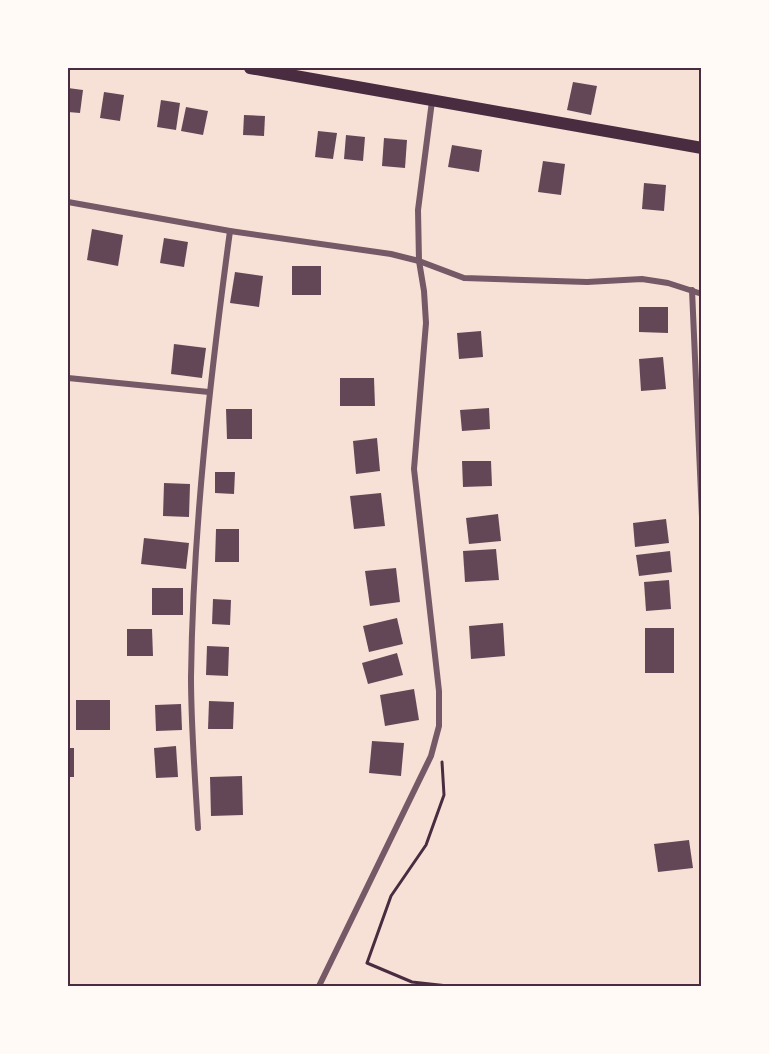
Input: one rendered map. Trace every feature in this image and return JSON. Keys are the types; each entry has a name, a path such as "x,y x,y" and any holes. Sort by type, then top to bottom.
{"main road":[{"path":"250,68 702,148"}],"street":[{"path":"319,987 431,756 439,726 439,691 414,470 426,323 418,210 432,100"},
{"path":"68,202 230,231 391,254 420,261 464,278 587,282 642,279 702,294"},
{"path":"198,828 193,733 192,627 209,392 230,231"},
{"path":"692,290 702,517"},
{"path":"68,378 209,392"}],"path":[{"path":"442,761 444,795 426,845 391,896 367,963 411,982 448,987"}],"building":[{"path":"573,82 597,86 591,115 567,110"},
{"path":"68,88 83,90 80,113 68,112"},
{"path":"104,92 124,95 120,121 100,118"},
{"path":"161,100 180,103 176,130 157,127"},
{"path":"186,107 208,111 203,135 181,131"},
{"path":"244,115 265,116 264,136 243,135"},
{"path":"318,131 337,133 333,159 315,157"},
{"path":"346,135 365,137 363,161 344,159"},
{"path":"384,138 407,140 405,168 382,166"},
{"path":"452,145 482,150 479,172 448,167"},
{"path":"543,161 565,164 561,195 538,192"},
{"path":"644,183 666,185 664,211 642,209"},
{"path":"92,229 123,235 118,266 87,260"},
{"path":"164,238 188,242 184,267 160,263"},
{"path":"292,266 321,266 321,295 292,295"},
{"path":"235,272 263,276 259,307 230,303"},
{"path":"639,307 668,307 668,333 639,332"},
{"path":"481,331 483,357 459,359 457,333"},
{"path":"174,344 206,348 202,378 171,374"},
{"path":"663,357 666,389 641,391 639,359"},
{"path":"340,378 374,378 375,406 340,406"},
{"path":"489,408 490,429 462,431 460,410"},
{"path":"226,409 252,409 252,439 227,439"},
{"path":"377,438 380,471 356,474 353,441"},
{"path":"462,461 491,461 492,486 463,487"},
{"path":"215,472 235,472 234,494 215,493"},
{"path":"164,483 190,484 189,517 163,516"},
{"path":"381,493 385,526 354,529 350,496"},
{"path":"498,514 501,541 469,544 466,518"},
{"path":"666,519 669,543 635,547 633,523"},
{"path":"216,529 239,529 239,562 215,562"},
{"path":"144,538 189,543 186,569 141,564"},
{"path":"496,549 499,580 465,582 463,551"},
{"path":"670,551 672,572 639,576 636,555"},
{"path":"396,568 400,602 370,606 365,571"},
{"path":"669,580 671,609 646,611 644,582"},
{"path":"152,588 183,588 183,615 152,615"},
{"path":"213,599 231,600 230,625 212,624"},
{"path":"397,618 403,644 369,652 363,626"},
{"path":"503,623 505,656 471,659 469,626"},
{"path":"645,628 674,628 674,673 645,673"},
{"path":"127,629 152,629 153,656 127,656"},
{"path":"207,646 229,647 228,676 206,675"},
{"path":"397,653 403,675 368,684 362,663"},
{"path":"414,689 419,720 385,726 380,695"},
{"path":"76,700 110,700 110,730 76,730"},
{"path":"209,701 234,702 233,729 208,729"},
{"path":"181,704 182,730 156,731 155,705"},
{"path":"372,741 404,743 401,776 369,773"},
{"path":"176,746 178,777 156,778 154,748"},
{"path":"68,748 74,748 74,777 68,777"},
{"path":"242,776 243,815 211,816 210,777"},
{"path":"689,840 693,868 658,872 654,844"}]}
